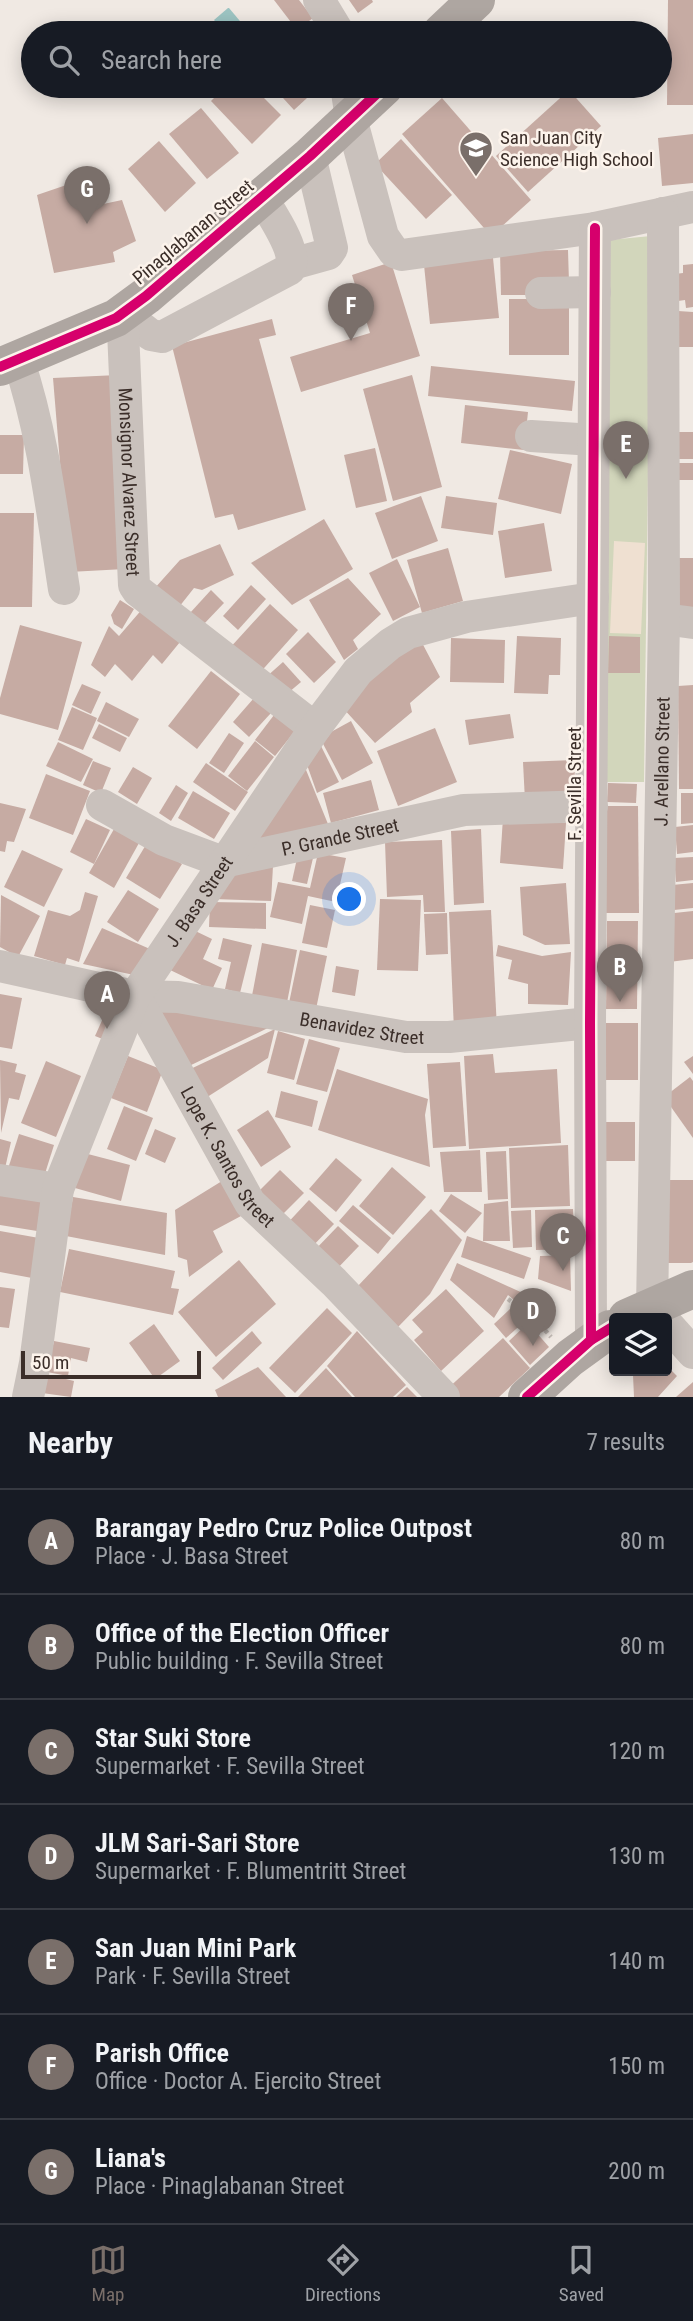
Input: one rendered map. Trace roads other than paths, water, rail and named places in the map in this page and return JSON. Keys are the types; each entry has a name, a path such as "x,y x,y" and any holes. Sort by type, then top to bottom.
{"main road":[{"path":"454,21 476,0"},
{"name":"Pinaglabanan Street","path":"9,363 119,315 146,296 310,156 349,102"},
{"path":"651,1313 693,1289"},
{"path":"527,1397 609,1339"}],"street":[{"path":"318,0 331,21"},
{"path":"349,102 383,236 394,252 402,255 596,228 678,210"},
{"path":"292,264 328,254 332,248 310,156"},
{"path":"119,315 150,335 162,337 290,269 293,258 276,220 261,198"},
{"name":"J. Arellano Street","path":"626,1313 678,621 678,210"},
{"name":"F. Sevilla Street","path":"596,228 590,1023 623,1313"},
{"path":"541,293 595,292"},
{"name":"Monsignor Alvarez Street","path":"119,315 124,330 134,585 138,591 315,728"},
{"path":"9,363 26,382 51,498 64,589"},
{"path":"531,436 594,440"},
{"name":"J. Basa Street","path":"28,1397 58,1189 135,996 227,849 358,671 390,644 408,633 466,617 593,598"},
{"path":"102,804 164,839 227,849"},
{"name":"P. Grande Street","path":"227,849 464,810 592,806"},
{"path":"0,966 135,996"},
{"name":"Benavidez Street","path":"135,996 178,998 406,1037 449,1037 590,1023"},
{"name":"Lope K. Santos Street","path":"135,996 250,1203 334,1282 444,1397"},
{"path":"0,1180 58,1189"},
{"path":"672,1345 693,1353"}],"water":[{"path":"229,8 240,21 215,21"}],"place":[{"name":"San Juan City Science High School","path":"476,178"},
{"name":"Liana's","path":"87,224"},
{"name":"Parish Office","path":"351,341"},
{"name":"San Juan Mini Park","path":"626,479"},
{"name":"Office of the Election Officer","path":"620,1002"},
{"name":"Barangay Pedro Cruz Police Outpost","path":"107,1029"},
{"name":"Star Suki Store","path":"563,1271"},
{"name":"JLM Sari-Sari Store","path":"533,1346"}]}
